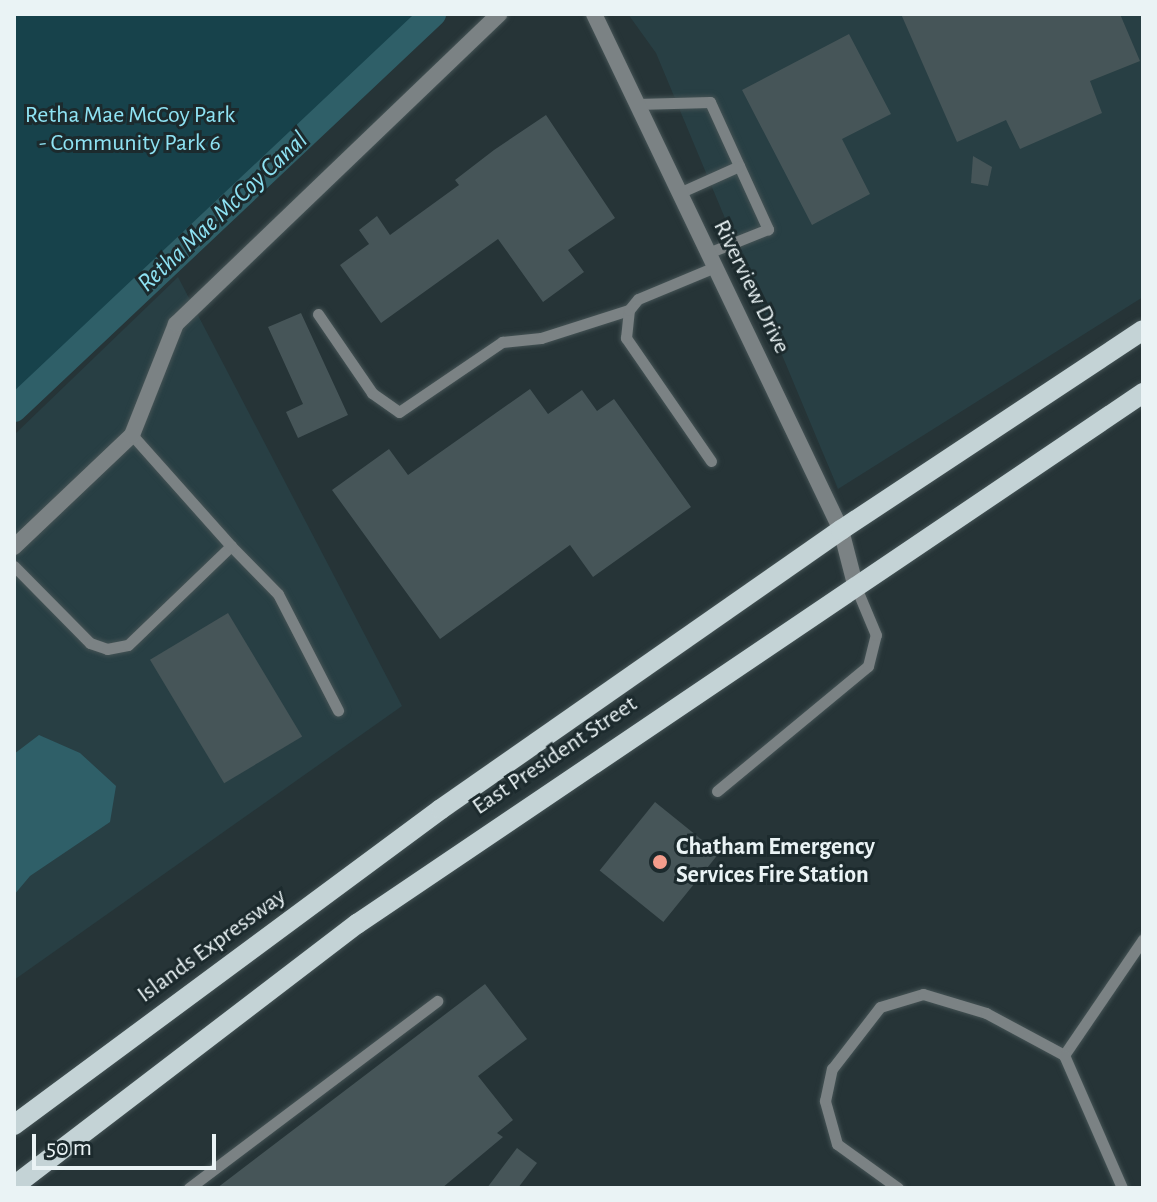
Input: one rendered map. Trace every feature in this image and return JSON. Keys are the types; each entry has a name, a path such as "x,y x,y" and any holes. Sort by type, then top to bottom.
{"main road":[{"name":"East President Street","path":"441,809 841,530 1143,330"},
{"name":"East President Street","path":"14,1186 357,924 855,584 1143,393"},
{"name":"Islands Expressway","path":"14,1125 441,809"}],"street":[{"path":"14,547 132,435 176,324 499,14"},
{"name":"Riverview Drive","path":"594,14 841,530 855,584"}],"lane":[{"path":"318,314 372,393 399,412 502,342 541,338 629,310 638,299 768,229 710,102 637,104"},
{"path":"679,193 739,166"},
{"path":"629,310 626,338 711,461"},
{"path":"132,435 278,594 338,710"},
{"path":"14,566 90,643 107,649 128,645 231,546"},
{"path":"717,791 868,666 876,635 855,584"},
{"path":"1064,1055 1143,939"},
{"path":"898,1188 837,1144 825,1101 832,1069 880,1007 923,994 986,1013 1064,1055 1122,1188"},
{"path":"189,1188 437,1001"}],"shaded area":[{"path":"628,14 1143,14 1143,297 838,489 656,53"},
{"path":"178,277 402,706 14,980 14,435"},
{"path":"39,735 80,753 116,786 110,822 30,876 14,895 14,754"}],"green space":[{"name":"Retha Mae McCoy Park - Community Park 6","path":"14,14 433,14 14,400"}],"building":[{"path":"901,14 1120,14 1140,61 1090,81 1102,113 1020,149 1006,120 957,142"},
{"path":"849,34 891,114 842,139 870,194 812,225 742,90"},
{"path":"546,115 615,218 568,250 584,272 543,302 498,239 381,323 340,265 369,244 359,230 377,216 390,235 459,185 455,180 494,150"},
{"path":"973,156 992,167 988,186 971,183"},
{"path":"301,313 348,415 298,438 286,412 303,404 268,327"},
{"path":"530,389 548,414 582,390 597,411 614,399 691,507 593,577 570,545 440,639 332,490 389,449 408,475"},
{"path":"228,613 302,736 224,783 150,660"},
{"name":"Chatham Emergency Services Fire Station","path":"655,802 719,854 663,922 600,870"},
{"path":"485,984 527,1039 478,1076 513,1120 497,1133 503,1137 442,1188 217,1188"},
{"path":"517,1148 537,1163 518,1188 487,1188"}],"waterway":[{"name":"Retha Mae McCoy Canal","path":"14,409 433,14"}],"place":[{"name":"Chatham Emergency Services Fire Station","path":"660,862"}]}
